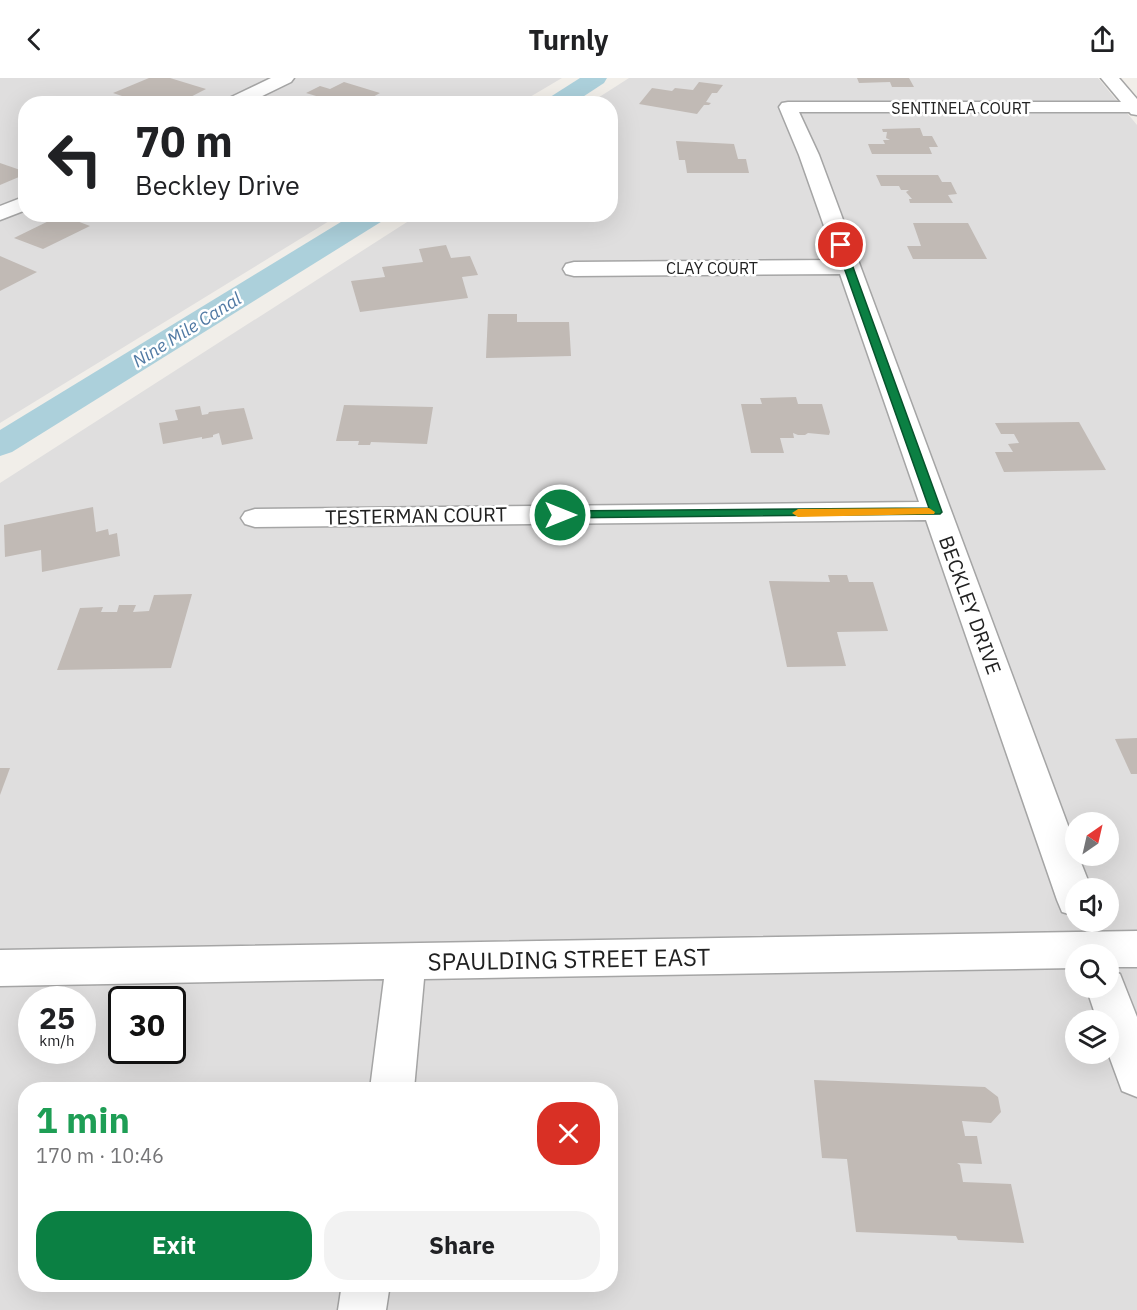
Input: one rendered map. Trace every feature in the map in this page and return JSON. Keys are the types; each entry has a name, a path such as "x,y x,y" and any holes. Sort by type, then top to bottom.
{"street":[{"path":"246,78 277,82"},
{"path":"1110,78 1136,108"},
{"path":"248,96 277,82"},
{"name":"SENTINELA COURT","path":"788,108 1136,108"},
{"name":"BECKLEY DRIVE","path":"788,108 809,155 1068,878"},
{"path":"0,214 18,206"},
{"name":"CLAY COURT","path":"574,269 849,267"},
{"name":"TESTERMAN COURT","path":"255,518 936,512"},
{"name":"SPAULDING STREET EAST","path":"0,968 406,963 1090,941 1137,949"},
{"path":"393,1082 406,963"},
{"path":"1110,998 1137,1076"},
{"path":"362,1310 365,1292"}],"shaded area":[{"path":"0,78 562,78 532,96 18,96 18,222 328,222 0,423"},
{"path":"629,78 1098,78 1137,125 1137,1310 0,1310 0,483 407,222 618,222 618,96 601,96"}],"building":[{"path":"149,78 170,78 206,89 192,96 122,96 113,93"},
{"path":"857,78 909,78 914,87 892,87 890,82 859,83"},
{"path":"344,82 380,93 375,96 316,96 306,93 320,86 330,89"},
{"path":"699,82 723,85 717,93 712,93 706,102 711,103 704,105 697,114 639,104 652,88 672,91 675,88 693,90"},
{"path":"920,128 923,136 932,136 938,147 929,147 932,154 872,154 868,144 885,144 883,140 890,140 886,138 887,132 883,132 882,129"},
{"path":"676,141 734,144 738,159 746,159 749,173 687,173 685,160 679,160"},
{"path":"0,163 18,169 18,177 0,185"},
{"path":"876,175 938,175 942,182 951,182 957,194 948,195 953,203 910,203 909,199 912,199 906,192 909,190 901,190 899,186 881,186"},
{"path":"47,222 79,222 90,226 43,249 14,238"},
{"path":"913,223 968,223 987,259 913,259 907,246 921,246"},
{"path":"446,245 451,258 470,256 478,275 462,277 468,298 360,312 351,281 385,277 382,267 423,262 419,249"},
{"path":"0,256 37,272 0,291"},
{"path":"488,314 517,314 517,322 569,322 571,356 486,358"},
{"path":"796,397 798,404 822,404 829,435 793,433 794,438 780,438 784,453 751,453 741,404 762,404 760,398"},
{"path":"344,405 433,407 427,444 371,442 370,445 358,445 359,441 336,441"},
{"path":"200,406 202,415 209,412 244,408 253,439 222,445 219,433 213,437 163,444 159,423 178,420 175,410"},
{"path":"1079,422 1106,470 1004,472 995,452 1013,452 1008,444 1019,443 1014,434 1001,434 995,423"},
{"path":"93,507 96,532 108,529 109,535 117,533 120,556 42,572 41,550 5,557 4,525"},
{"path":"828,575 847,575 849,582 873,582 888,631 837,632 846,666 787,667 769,581 830,582"},
{"path":"192,594 171,668 57,670 80,608 103,607 101,612 117,612 119,605 136,605 133,612 149,611 154,595"},
{"path":"1137,738 1137,774 1131,774 1115,739"},
{"path":"0,768 10,768 0,795"},
{"path":"814,1080 985,1087 998,1097 1001,1112 991,1123 962,1121 965,1136 977,1136 982,1164 957,1163 960,1165 963,1182 1011,1184 1024,1243 958,1240 956,1236 856,1232 847,1159 822,1158"}],"waterway":[{"name":"Nine Mile Canal","path":"568,96 596,78"},
{"name":"Nine Mile Canal","path":"0,445 361,222"}],"slow traffic":[{"path":"798,513 929,512"}],"route":[{"path":"560,515 936,512 841,245"}]}
